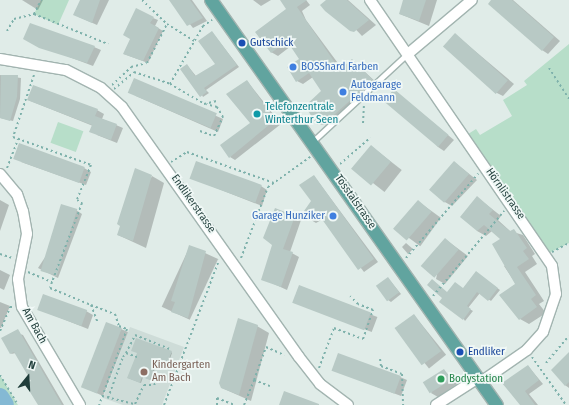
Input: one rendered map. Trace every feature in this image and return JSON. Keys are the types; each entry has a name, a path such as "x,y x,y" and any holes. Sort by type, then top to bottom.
{"main road":[{"name":"Tösstalstrasse","path":"211,0 497,405"}],"street":[{"name":"Hörnlistrasse","path":"370,0 409,53 511,203 548,254 556,282 554,303 543,332 527,350 479,380"},
{"path":"409,53 472,0"},
{"name":"Endlikerstrasse","path":"0,59 38,63 66,70 107,93 165,165 315,379 348,405"},
{"name":"Am Bach","path":"1,175 17,194 24,211 27,234 20,265 22,308 80,405"},
{"path":"436,405 479,380"}],"lane":[{"path":"312,142 409,53"}],"path":[{"path":"34,14 41,0"},
{"path":"142,0 167,24 194,41"},
{"path":"7,31 14,19 34,14 108,44"},
{"path":"170,84 194,41 212,20"},
{"path":"107,93 131,66 147,63 167,24"},
{"path":"38,63 13,137 91,165 77,200 82,203 50,288 115,314 119,326 128,329 99,405"},
{"path":"548,68 569,98"},
{"path":"107,93 134,72 170,84 204,104 220,111 223,117 214,136 200,131"},
{"path":"362,97 363,123"},
{"path":"204,104 217,101"},
{"path":"218,115 220,111"},
{"path":"340,164 370,138"},
{"path":"1,175 18,139"},
{"path":"165,165 187,152 274,183"},
{"path":"235,263 242,257 268,188 311,156"},
{"path":"406,258 486,166"},
{"path":"433,296 511,203"},
{"path":"548,254 569,244"},
{"path":"164,405 219,259 227,253"},
{"path":"0,254 52,282"},
{"path":"315,379 334,328 362,339 373,310 358,304 350,296"},
{"path":"91,305 98,323"},
{"path":"0,331 10,307 22,308"},
{"path":"108,398 135,335 170,349"},
{"path":"546,363 569,336"},
{"path":"244,405 266,347 284,354"},
{"path":"527,350 568,404"},
{"path":"126,354 137,357"},
{"path":"380,359 381,366 402,374 403,405"},
{"path":"102,396 135,404 144,385 154,385 162,373"},
{"path":"0,374 18,405"},
{"path":"254,380 270,386"},
{"path":"217,405 217,398 234,405"}],"shaded area":[{"name":"Kindergarten Am Bach","path":"130,327 184,347 162,405 123,405 103,398"}],"green space":[{"path":"41,0 69,0 58,25 34,14"},
{"path":"569,44 569,243 547,254 465,136 476,129 480,135 512,116 503,100 527,85 524,81"},
{"path":"58,122 83,131 76,152 50,143"},
{"path":"0,375 18,405 0,405"}],"building":[{"path":"80,0 100,0 92,23 73,15"},
{"path":"169,0 190,0 203,18 187,26"},
{"path":"280,0 307,0 297,7 340,70 352,59 373,80 325,123 317,125 305,106 321,91 309,73 296,82 287,67 299,59 287,41 271,53 255,32 286,9"},
{"path":"326,0 347,0 369,20 354,32 350,31 325,11 320,5"},
{"path":"403,0 426,0 419,21 399,14"},
{"path":"491,0 512,0 554,37 542,51 488,4"},
{"path":"136,8 154,17 150,23 159,28 143,61 123,54 130,39 123,35"},
{"path":"30,23 95,46 87,63 39,48 23,39"},
{"path":"212,31 237,65 204,88 207,92 200,97 180,69 187,64 195,76 215,64 198,41"},
{"path":"455,33 508,81 496,94 443,46"},
{"path":"1,75 18,75 17,97 10,121 0,118"},
{"path":"134,78 217,113 211,128 128,93"},
{"name":"Telefonzentrale Winterthur Seen","path":"247,80 275,120 229,158 220,145 250,123 226,94"},
{"path":"33,85 98,109 95,116 117,124 111,140 89,132 92,125 27,100"},
{"path":"394,89 448,135 438,147 384,101"},
{"path":"19,143 85,167 79,183 13,159"},
{"path":"371,145 391,162 371,185 351,169"},
{"path":"196,161 262,185 255,203 190,179"},
{"path":"454,161 469,174 444,203 429,190"},
{"path":"135,168 152,175 133,241 117,235 120,226 117,224"},
{"path":"314,175 374,259 358,270 319,215 310,221 304,211 311,201 299,185"},
{"path":"477,196 493,210 489,214 510,231 514,229 527,248 523,251 529,259 517,267 536,295 531,299 537,307 519,320 499,295 515,284 492,244 500,239 484,225 477,231 460,217"},
{"path":"418,200 432,212 407,240 393,229"},
{"path":"61,204 77,209 57,276 41,271"},
{"path":"275,208 295,216 283,249 293,252 281,287 261,280 272,245 263,238"},
{"path":"445,238 459,250 434,278 421,266"},
{"path":"189,245 206,251 188,318 171,312 175,302 171,301"},
{"path":"476,271 498,288 488,301 477,292 467,306 471,309 463,320 439,302 442,298 427,285 432,279 447,292 455,282 463,288"},
{"path":"388,277 399,292 387,301 376,286"},
{"path":"299,285 371,313 364,330 292,303"},
{"path":"43,294 87,310 81,326 37,310"},
{"path":"414,314 441,351 422,365 395,328"},
{"path":"238,318 258,325 239,395 221,388 219,383"},
{"path":"106,322 122,328 97,393 81,387"},
{"path":"18,329 62,405 38,405 25,384 31,381 14,352 10,354 1,338"},
{"name":"Kindergarten Am Bach","path":"136,338 172,351 167,364 157,360 150,380 142,377 140,383 127,378 137,353 131,351"},
{"path":"569,352 569,382 565,386 551,370"},
{"path":"338,353 401,376 394,394 332,371"},
{"path":"528,365 539,380 525,391 535,405 520,405 502,383"},
{"path":"444,369 451,380 430,393 423,382"},
{"path":"284,391 319,404 319,405 279,405"}],"waterway":[{"path":"0,397 5,405"}],"place":[{"name":"Gutschick","path":"242,43"},
{"name":"BOSShard Farben","path":"293,67"},
{"name":"Autogarage Feldmann","path":"343,92"},
{"name":"Telefonzentrale Winterthur Seen","path":"257,114"},
{"name":"Garage Hunziker","path":"333,216"},
{"name":"Endliker","path":"460,352"},
{"name":"Kindergarten Am Bach","path":"144,372"},
{"name":"Bodystation","path":"441,379"}]}
